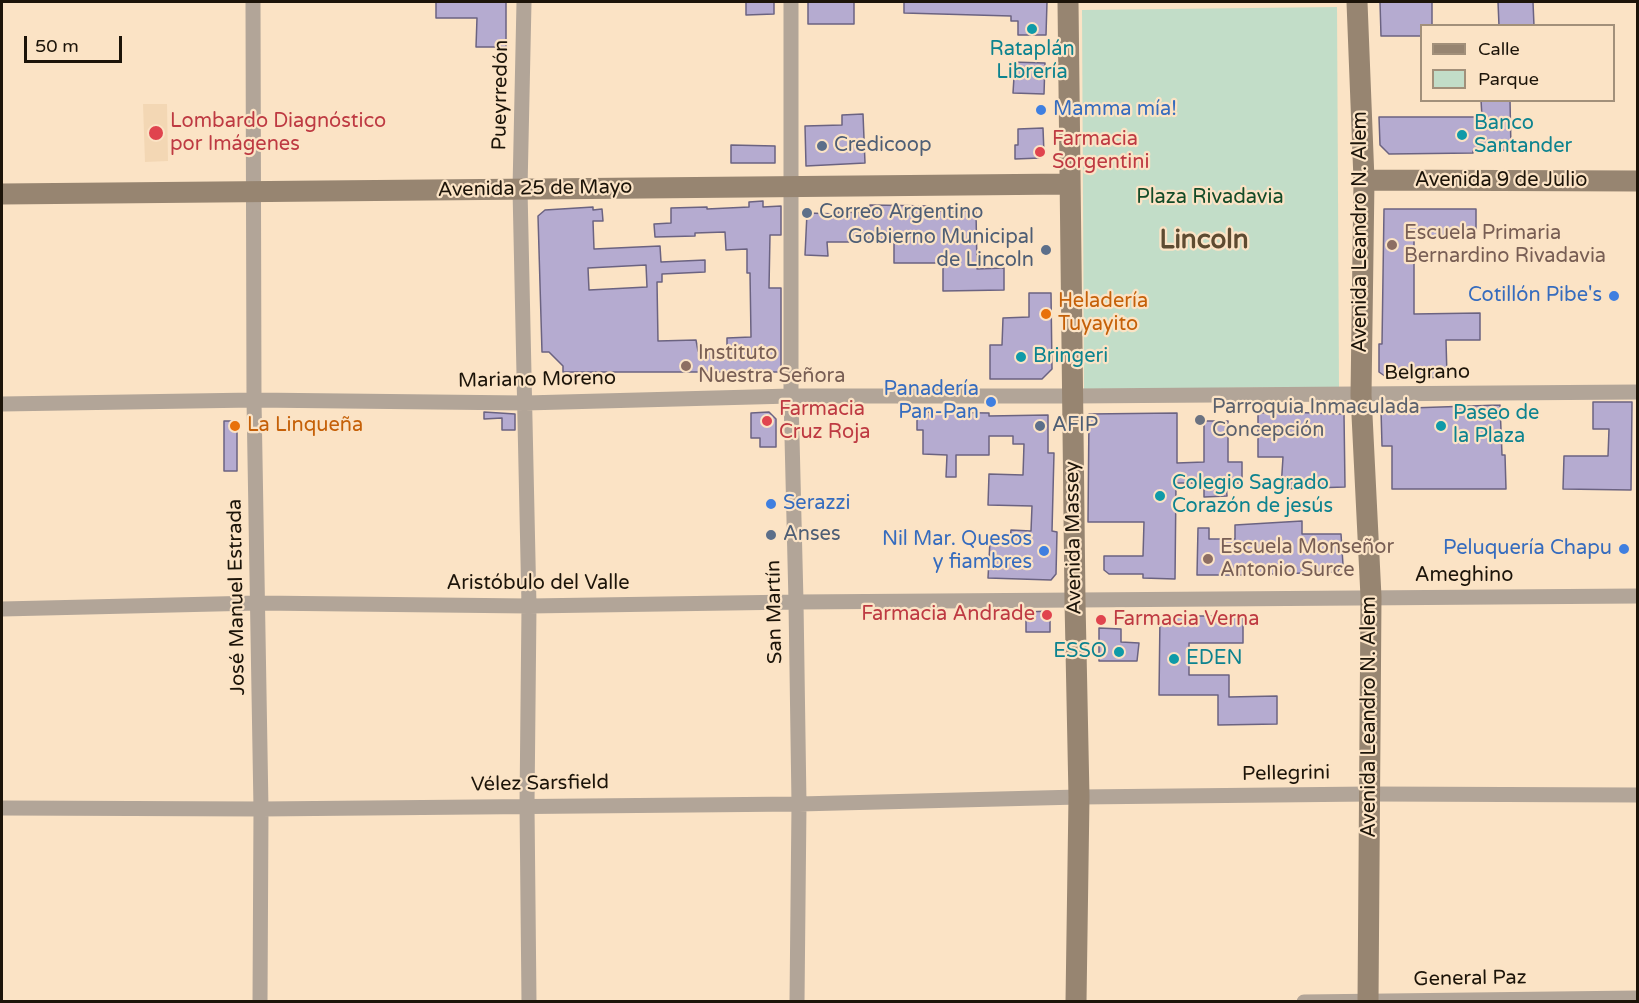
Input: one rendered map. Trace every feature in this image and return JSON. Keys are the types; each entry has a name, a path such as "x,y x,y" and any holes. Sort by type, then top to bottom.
{"main road":[{"name":"Avenida Massey","path":"1068,2 1079,797 1076,1002"},
{"name":"Avenida Leandro N. Alem","path":"1357,2 1364,180 1361,395 1371,597 1368,1001"},
{"name":"Avenida 9 de Julio","path":"1364,180 1638,181"},
{"name":"Avenida 25 de Mayo","path":"2,194 1069,184"}],"street":[{"name":"José Manuel Estrada","path":"253,2 254,400 261,808 260,1002"},
{"name":"Pueyrredón","path":"524,2 520,189 529,606 527,805 529,1002"},
{"name":"San Martín","path":"791,2 791,396 799,804 797,1002"},
{"name":"Belgrano","path":"1073,396 1638,392"},
{"name":"Mariano Moreno","path":"2,404 254,400 525,403 791,396 1073,396"},
{"name":"Ameghino","path":"1075,601 1638,596"},
{"name":"Aristóbulo del Valle","path":"2,609 258,603 529,606 1075,601"},
{"name":"Pellegrini","path":"1079,797 1371,794 1638,795"},
{"name":"Vélez Sarsfield","path":"2,808 799,804 1079,797"},
{"name":"General Paz","path":"1304,1002 1638,998"}],"shaded area":[{"name":"Lombardo Diagnóstico por Imágenes","path":"143,104 167,104 168,161 145,162"}],"green space":[{"name":"Plaza Rivadavia","path":"1337,7 1339,387 1084,389 1082,10"}],"building":[{"path":"436,2 506,2 506,47 476,47 477,18 436,18"},
{"path":"746,2 774,2 774,14 746,15"},
{"path":"808,2 854,2 854,24 808,24"},
{"path":"904,2 1047,2 1046,35 1018,35 1018,21 1011,21 1011,16 904,13"},
{"path":"1380,2 1432,2 1432,24 1420,24 1420,36 1381,36"},
{"path":"1498,2 1533,2 1534,24 1499,24"},
{"path":"1011,62 1045,63 1044,94 1013,93 1014,77 1010,76"},
{"path":"1481,102 1510,102 1511,150 1389,154 1380,145 1379,117 1482,117"},
{"path":"863,114 865,163 806,166 805,126 842,125 842,115"},
{"path":"1043,128 1044,154 1040,158 1015,159 1018,129"},
{"path":"731,145 775,146 775,163 731,163"},
{"path":"763,201 763,207 781,206 781,235 770,235 769,288 781,288 781,372 563,372 563,366 549,352 542,352 538,216 545,210 593,207 593,210 602,209 603,221 593,221 594,249 660,246 661,262 705,260 705,272 662,274 662,282 657,282 658,341 696,340 698,351 727,349 727,338 751,337 750,273 747,273 747,249 726,250 725,232 695,233 695,236 655,237 654,224 671,223 671,208 749,207 749,202","holes":["646,265 647,287 589,290 588,268"]},
{"path":"870,205 931,206 931,211 976,211 977,269 1004,268 1004,290 943,291 943,263 894,263 894,240 862,239 862,242 827,242 828,256 805,255 807,213 870,213"},
{"path":"1384,209 1476,209 1476,236 1414,236 1414,314 1480,313 1480,340 1446,340 1447,377 1389,379 1379,372 1379,344 1382,344"},
{"name":"Bringeri","path":"1029,293 1051,293 1052,369 1042,379 990,379 990,345 1002,345 1003,318 1029,317"},
{"path":"1593,402 1632,402 1631,490 1563,489 1564,456 1608,456 1609,429 1593,429"},
{"path":"1500,405 1506,489 1392,489 1392,446 1382,446 1381,409"},
{"path":"484,412 515,414 515,430 502,430 502,418 484,419"},
{"path":"769,412 776,419 776,447 760,447 760,438 751,438 751,413"},
{"path":"917,412 989,413 989,416 1048,415 1048,453 1054,453 1052,531 1057,532 1056,574 1051,580 988,578 990,541 1010,542 1011,530 1031,531 1032,506 988,505 989,474 1023,475 1024,444 1013,444 1013,436 989,436 989,455 956,455 956,477 946,477 947,455 923,454 923,430 917,430"},
{"path":"1177,413 1177,463 1204,462 1204,421 1228,421 1228,462 1242,462 1242,483 1226,483 1227,496 1204,497 1204,483 1176,483 1175,579 1143,578 1143,574 1109,574 1104,570 1104,556 1143,556 1144,522 1088,522 1089,414"},
{"path":"1258,413 1344,414 1345,487 1281,489 1283,457 1258,457"},
{"path":"224,421 237,421 237,471 224,471"},
{"path":"1302,521 1302,534 1341,534 1343,565 1337,572 1197,575 1198,528 1209,528 1209,539 1235,539 1235,525"},
{"path":"1050,611 1050,632 1026,632 1026,612"},
{"name":"EDEN","path":"1160,616 1243,616 1243,643 1189,643 1189,675 1229,675 1229,697 1277,696 1277,724 1218,725 1218,695 1159,695"},
{"name":"ESSO","path":"1099,628 1121,629 1121,642 1139,643 1137,661 1099,661"}],"place":[{"name":"Rataplán Librería","path":"1032,29"},
{"name":"Mamma mía!","path":"1041,110"},
{"name":"Lombardo Diagnóstico por Imágenes","path":"156,133"},
{"name":"Banco Santander","path":"1462,135"},
{"name":"Credicoop","path":"822,146"},
{"name":"Farmacia Sorgentini","path":"1040,152"},
{"name":"Correo Argentino","path":"807,213"},
{"name":"Escuela Primaria Bernardino Rivadavia","path":"1392,245"},
{"name":"Gobierno Municipal de Lincoln","path":"1046,250"},
{"name":"Cotillón Pibe's","path":"1614,296"},
{"name":"Heladería Tuyayito","path":"1046,314"},
{"name":"Bringeri","path":"1021,357"},
{"name":"Instituto Nuestra Señora","path":"686,366"},
{"name":"Panadería Pan-Pan","path":"991,402"},
{"name":"Parroquia Inmaculada Concepción","path":"1200,420"},
{"name":"Farmacia Cruz Roja","path":"767,421"},
{"name":"La Linqueña","path":"235,426"},
{"name":"AFIP","path":"1040,426"},
{"name":"Paseo de la Plaza","path":"1441,426"},
{"name":"Colegio Sagrado Corazón de jesús","path":"1160,496"},
{"name":"Serazzi","path":"771,504"},
{"name":"Anses","path":"771,535"},
{"name":"Peluquería Chapu","path":"1624,549"},
{"name":"Nil Mar. Quesos y fiambres","path":"1044,551"},
{"name":"Escuela Monseñor Antonio Surce","path":"1208,559"},
{"name":"Farmacia Andrade","path":"1047,615"},
{"name":"Farmacia Verna","path":"1101,620"},
{"name":"ESSO","path":"1119,652"},
{"name":"EDEN","path":"1174,659"}],"district":[{"name":"Lincoln","path":"1204,241"}]}
